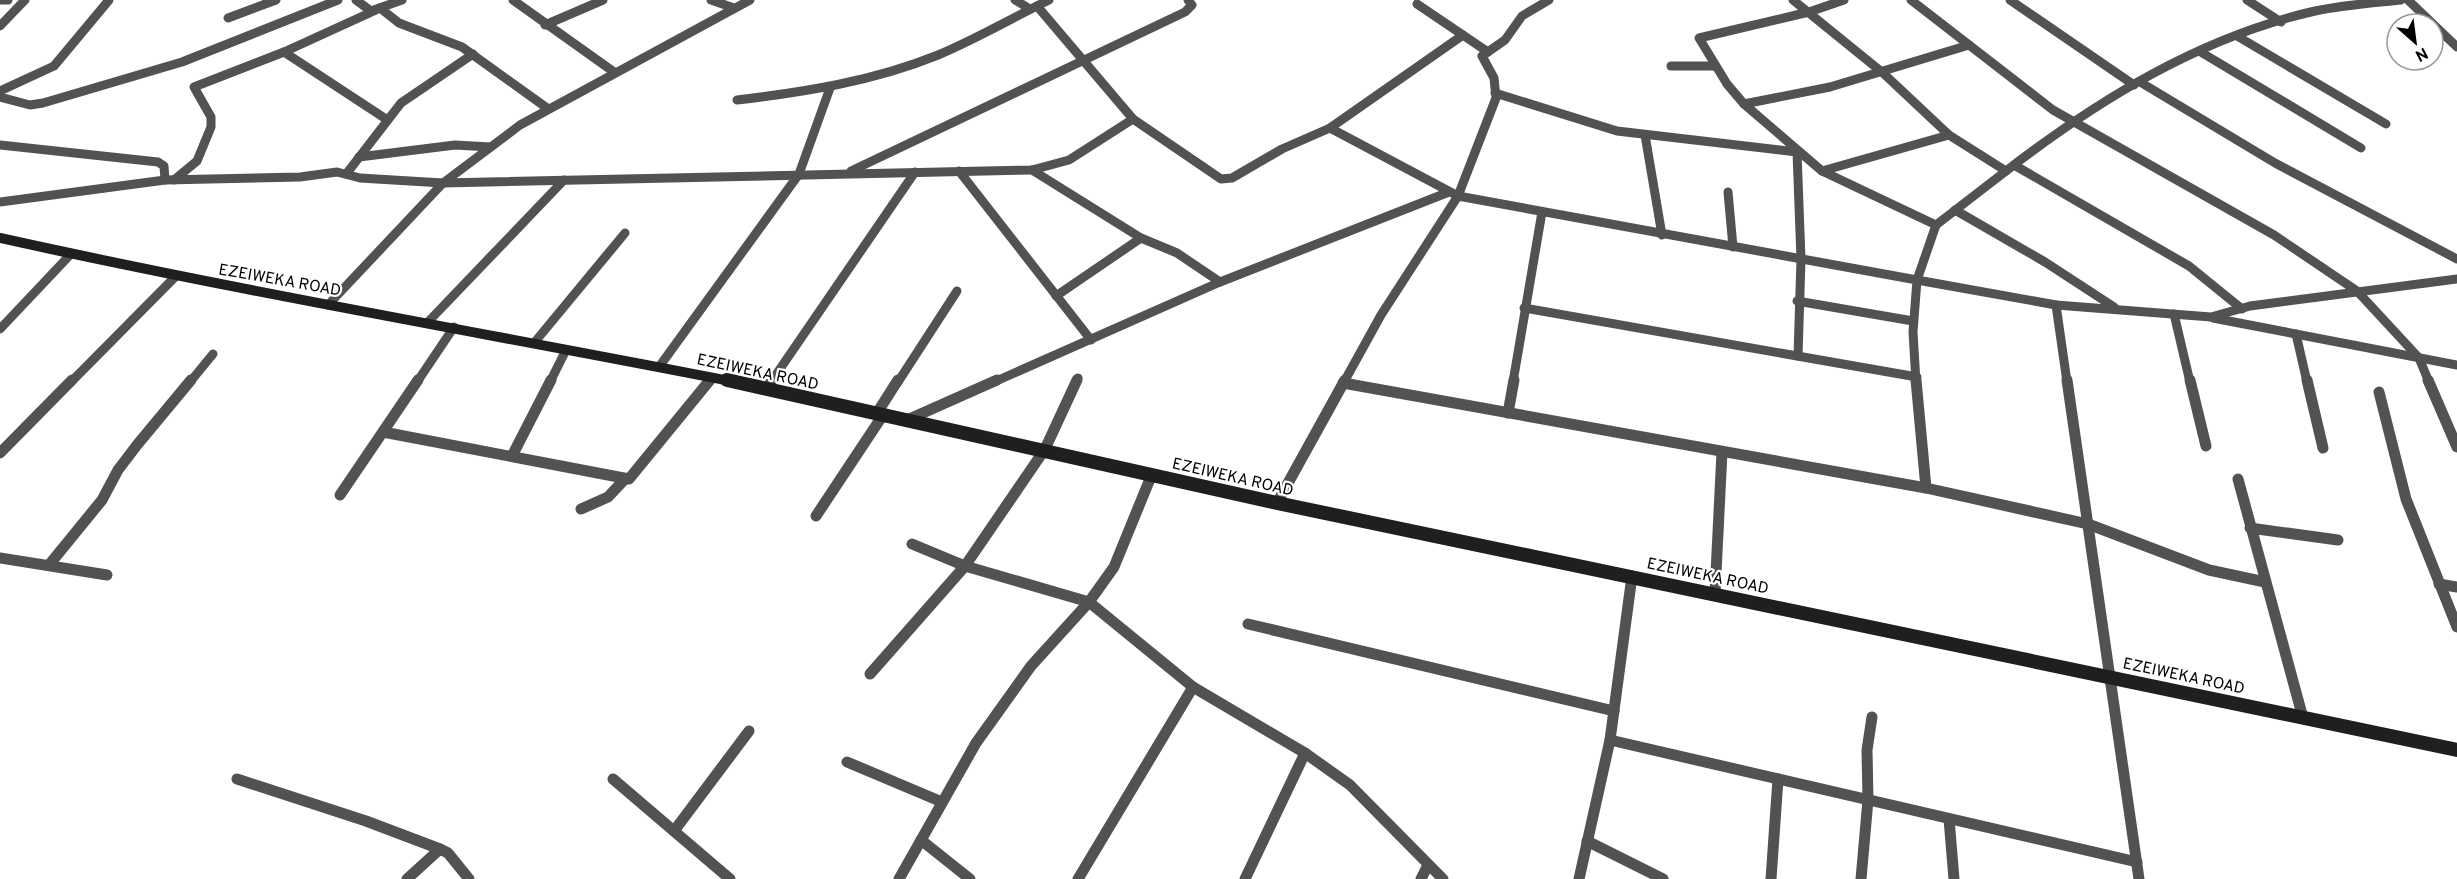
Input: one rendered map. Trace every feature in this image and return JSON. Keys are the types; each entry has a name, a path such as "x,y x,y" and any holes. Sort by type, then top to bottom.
{"main road":[{"name":"EZEIWEKA ROAD","path":"0,238 175,277 428,322 767,388 1277,503 2457,750"}],"street":[{"path":"0,0 8,0"},
{"path":"0,26 25,0"},
{"path":"0,91 54,66 109,0"},
{"path":"228,18 276,0"},
{"path":"0,97 30,105 43,103 182,62 338,0"},
{"path":"356,0 368,10 378,9 399,23 462,47 547,108"},
{"path":"169,180 197,161 210,127 211,117 194,87 284,52 402,0"},
{"path":"513,0 614,72"},
{"path":"545,25 603,0"},
{"path":"711,0 734,8"},
{"path":"328,305 443,183 490,147 547,108 750,0"},
{"path":"1015,0 1034,7 1083,59 1133,119 1221,179 1233,178 1282,149 1329,128 1462,35"},
{"path":"737,100 830,88 892,72 952,48 1049,0"},
{"path":"846,173 1185,12 1192,5 1188,0"},
{"path":"1277,503 1381,315 1454,194 1496,98 1494,78 1482,56 1505,40 1522,16 1549,0"},
{"path":"1793,0 1883,73 1949,135 2139,235 2189,266 2242,309"},
{"path":"1844,0 1809,12 1701,36 1699,41 1744,104 1797,152 1822,171 1936,225"},
{"path":"1911,0 2053,110 2274,235 2356,291 2418,357 2457,447"},
{"path":"2010,0 2137,84 2275,163 2457,259"},
{"path":"2247,0 2280,22"},
{"path":"2325,0 2336,8"},
{"path":"1926,488 1913,321 1917,280 1929,238 1936,225 2010,168 2106,100 2199,51 2307,13 2401,0"},
{"path":"2408,0 2457,47"},
{"path":"1417,4 1488,52"},
{"path":"2237,36 2386,124"},
{"path":"1744,104 1830,87 1883,73 1969,45"},
{"path":"2199,51 2361,148"},
{"path":"284,52 386,119"},
{"path":"347,173 386,119 401,103 422,86 473,54"},
{"path":"1671,66 1697,68 1715,66"},
{"path":"659,367 799,174 830,88"},
{"path":"1495,93 1617,131 1797,152"},
{"path":"0,202 169,180 300,177 322,172 347,173 360,178 443,183 1032,170 1069,160 1133,119"},
{"path":"1329,128 1454,194 1662,235 2056,305 2211,317 2457,365"},
{"path":"1645,135 1662,235"},
{"path":"1822,171 1949,135"},
{"path":"0,145 158,162 164,166 169,180"},
{"path":"359,157 455,145 490,147"},
{"path":"1797,152 1801,260 1797,301 1798,356"},
{"path":"1032,170 1141,238 1177,253 1220,282"},
{"path":"959,171 1090,340"},
{"path":"767,388 915,172"},
{"path":"428,322 564,180"},
{"path":"1728,192 1733,248"},
{"path":"907,420 1220,282 1454,194"},
{"path":"1955,210 2045,262 2117,309"},
{"path":"1508,413 1542,212"},
{"path":"534,343 625,233"},
{"path":"1056,296 1141,238"},
{"path":"0,329 70,255"},
{"path":"0,453 175,277"},
{"path":"2211,317 2242,309 2356,291 2457,279"},
{"path":"816,516 957,291"},
{"path":"1797,301 1913,321"},
{"path":"2056,305 2139,879"},
{"path":"1524,308 1917,377"},
{"path":"2174,314 2206,446"},
{"path":"340,495 454,327"},
{"path":"2296,334 2323,448"},
{"path":"512,456 566,350"},
{"path":"49,565 102,500 118,470 137,445 213,354"},
{"path":"581,509 608,496 624,480 633,476 712,378"},
{"path":"870,674 965,566 1045,449 1078,378"},
{"path":"1343,383 1926,488 2088,524 2209,570 2265,582"},
{"path":"2379,392 2406,499 2457,627"},
{"path":"383,432 624,480"},
{"path":"1715,593 1722,452"},
{"path":"899,879 976,743 1031,666 1089,602 1114,567 1152,474"},
{"path":"2238,479 2303,718"},
{"path":"2250,528 2338,540"},
{"path":"912,544 965,566 1089,602 1193,687 1305,753 1350,785 1443,879"},
{"path":"0,558 107,575"},
{"path":"1579,879 1610,740 1632,576"},
{"path":"2439,584 2457,587"},
{"path":"1248,624 1614,711"},
{"path":"1078,879 1193,687"},
{"path":"1862,879 1868,800 1867,750 1872,717"},
{"path":"674,831 749,730"},
{"path":"1610,740 2137,862"},
{"path":"1245,879 1305,753"},
{"path":"847,762 942,802"},
{"path":"237,778 366,820 440,849 448,853 469,879"},
{"path":"613,779 730,879"},
{"path":"1771,879 1778,779"},
{"path":"1949,819 1954,879"},
{"path":"921,840 970,879"},
{"path":"1587,841 1663,879"},
{"path":"407,879 440,849"},
{"path":"1421,879 1428,865"}]}
